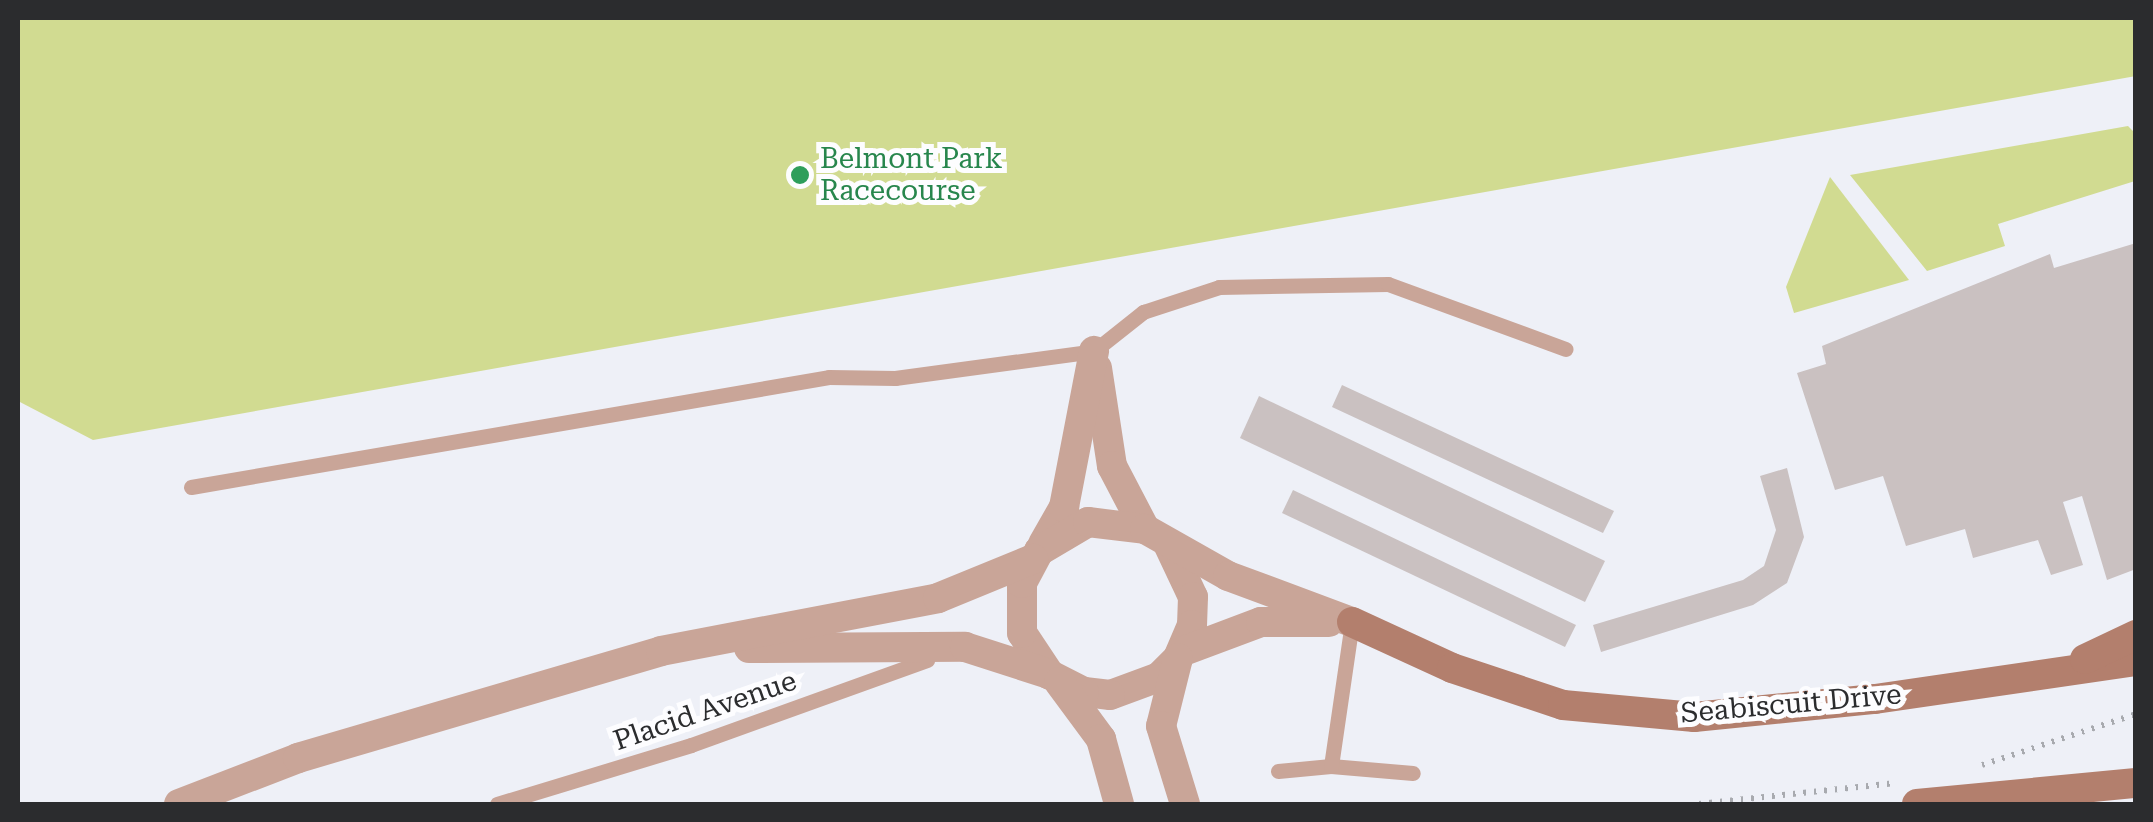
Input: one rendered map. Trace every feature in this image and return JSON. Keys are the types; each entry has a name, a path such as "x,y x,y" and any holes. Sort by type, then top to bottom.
{"street":[{"path":"1094,351 1112,466 1193,597 1160,726 1185,804"},
{"path":"1094,351 1064,508 1022,582 1020,620 1033,656 1055,678 1101,739 1119,804"},
{"path":"179,804 298,758 661,651 938,598 1036,555 1088,522 1157,537 1352,622"},
{"path":"661,651 964,647 1084,692 1123,692 1159,677 1180,655 1260,622 1352,622"},
{"name":"Seabiscuit Drive","path":"1352,622 1452,668 1563,705 1694,717 1875,700 2064,668 2136,661"},
{"name":"Seabiscuit Drive","path":"2064,668 2136,634"},
{"path":"1918,804 2136,783"}],"lane":[{"path":"192,486 829,376 895,378 1094,351 1143,312 1219,287 1388,284 1566,349"},
{"path":"1331,766 1352,622"},
{"name":"Placid Avenue","path":"498,804 691,745 927,660"},
{"path":"1278,771 1331,766 1413,772"}],"path":[{"path":"1965,771 2136,714"}],"green space":[{"name":"Belmont Park Racecourse","path":"18,18 2135,18 2136,76 93,440 18,401"},
{"path":"2128,126 2135,133 2135,181 1998,224 2005,246 1927,271 1850,175"},
{"path":"1830,177 1909,280 1794,313 1786,287"}],"building":[{"path":"2136,243 2136,569 2107,580 2082,496 2063,502 2083,565 2051,575 2038,540 1973,558 1965,529 1906,546 1883,476 1835,490 1797,373 1826,364 1822,346 2050,254 2054,268"},
{"path":"1342,385 1614,511 1603,533 1332,407"},
{"path":"1259,396 1605,561 1585,602 1240,438"},
{"path":"1787,468 1804,537 1787,583 1753,605 1601,652 1593,625 1743,580 1764,566 1776,530 1760,476"},
{"path":"1293,490 1576,625 1565,647 1282,513"}],"place":[{"name":"Belmont Park Racecourse","path":"800,175"}]}
